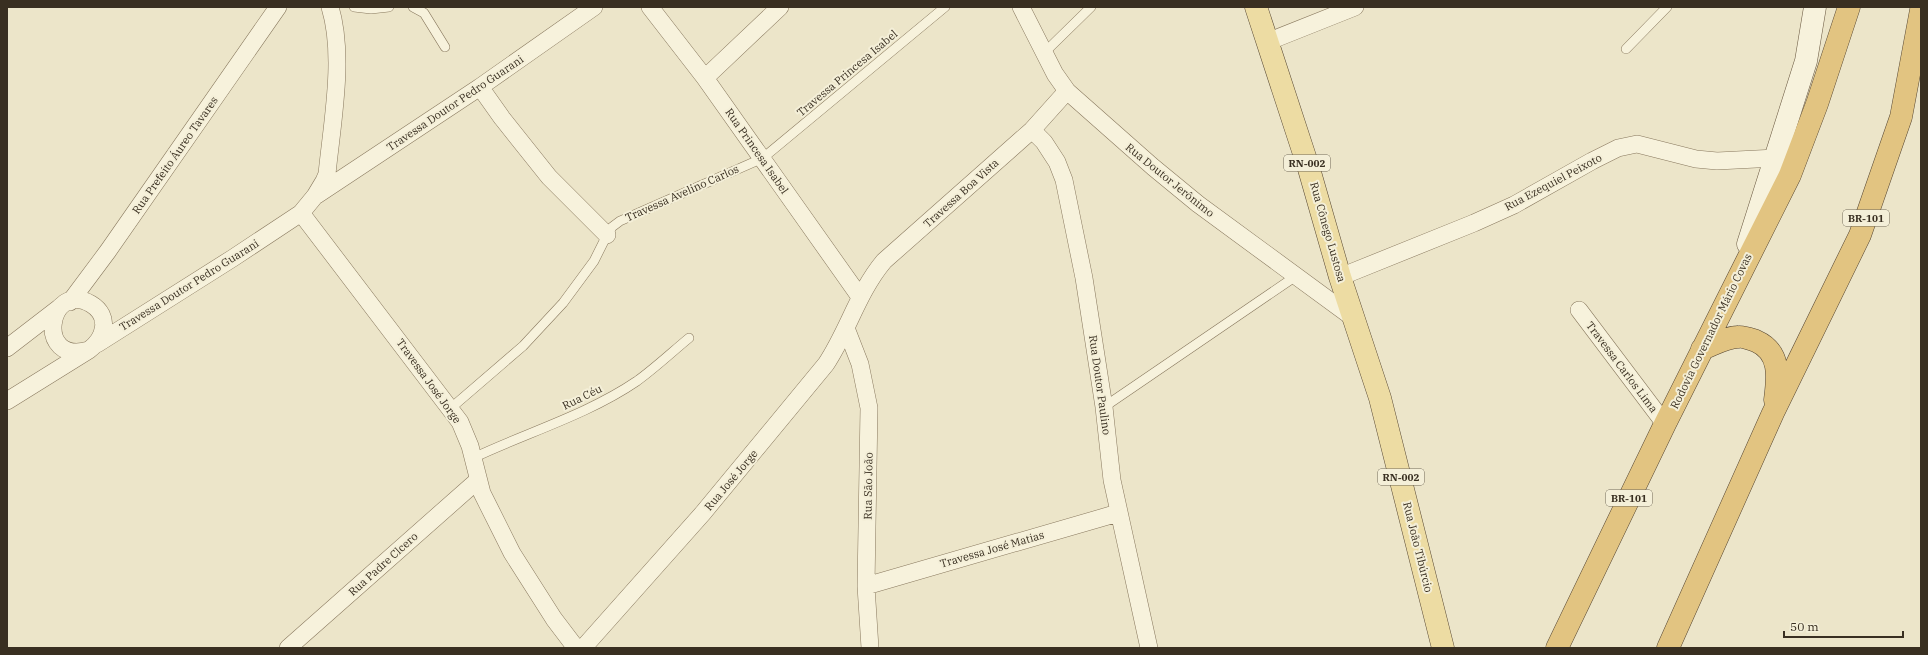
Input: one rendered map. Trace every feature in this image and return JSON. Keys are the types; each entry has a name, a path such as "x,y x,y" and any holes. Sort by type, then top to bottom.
{"highway":[{"name":"Rodovia Governador Mário Covas","path":"1557,648 1665,424 1790,175 1833,59 1849,7"},
{"name":"BR-101","path":"1668,648 1774,413 1860,235 1901,117 1918,50 1921,10"},
{"path":"1702,349 1726,339 1738,336 1763,344 1771,352 1778,375 1774,413"}],"main road":[{"name":"Rua Cônego Lustosa","path":"1256,7 1309,169 1340,277 1356,320"},
{"path":"1736,282 1806,60 1815,7"},
{"name":"Rua João Tibúrcio","path":"1356,320 1380,398 1446,644"}],"street":[{"name":"Rua Prefeito Áureo Tavares","path":"7,348 67,303 104,257 278,7"},
{"path":"315,196 324,181 326,174 337,68 335,29 330,7"},
{"name":"Travessa Doutor Pedro Guarani","path":"93,347 301,213 315,196 480,87 594,7"},
{"name":"Rua Princesa Isabel","path":"650,7 705,78 763,158 860,298"},
{"path":"705,78 780,7"},
{"name":"Rua Doutor Jerônimo","path":"1021,7 1055,74 1067,91 1153,167 1198,204 1356,320"},
{"path":"1267,42 1355,7"},
{"path":"480,87 502,118 549,177 607,235"},
{"name":"Travessa Boa Vista","path":"860,298 873,275 884,262 1032,130 1067,91"},
{"name":"Rua Doutor Paulino","path":"1032,130 1044,142 1057,162 1064,180 1084,278 1104,407 1112,480 1149,648"},
{"name":"Rua Ezequiel Peixoto","path":"1340,277 1474,223 1514,205 1618,148 1637,144 1696,159 1717,161 1776,158"},
{"name":"Travessa José Jorge","path":"301,213 451,408 460,422 473,458 482,493 520,567 554,619 576,648"},
{"name":"Rua José Jorge","path":"582,648 703,513 826,364 836,349 860,298"},
{"path":"7,401 93,347 102,337 104,329 100,312 86,302 78,300 67,303 57,310 53,318 53,335 57,342 64,348 81,352 93,347"},
{"name":"Travessa Carlos Lima","path":"1580,310 1665,424"},
{"name":"Rua São João","path":"846,328 860,364 869,408 866,586 870,648"},
{"name":"Rua Padre Clcero","path":"288,648 478,480"},
{"name":"Travessa José Matias","path":"866,586 1118,512"}],"lane":[{"path":"354,7 371,9 389,7"},
{"path":"413,7 424,13 445,47"},
{"name":"Travessa Princesa Isabel","path":"763,158 946,7"},
{"path":"1045,52 1091,7"},
{"path":"1626,49 1667,7"},
{"name":"Travessa Avelino Carlos","path":"451,408 523,346 564,304 594,261 612,227 620,221 763,158"},
{"path":"1104,407 1296,276"},
{"name":"Rua Céu","path":"473,458 506,442 585,410 607,398 637,381 689,338"}]}
